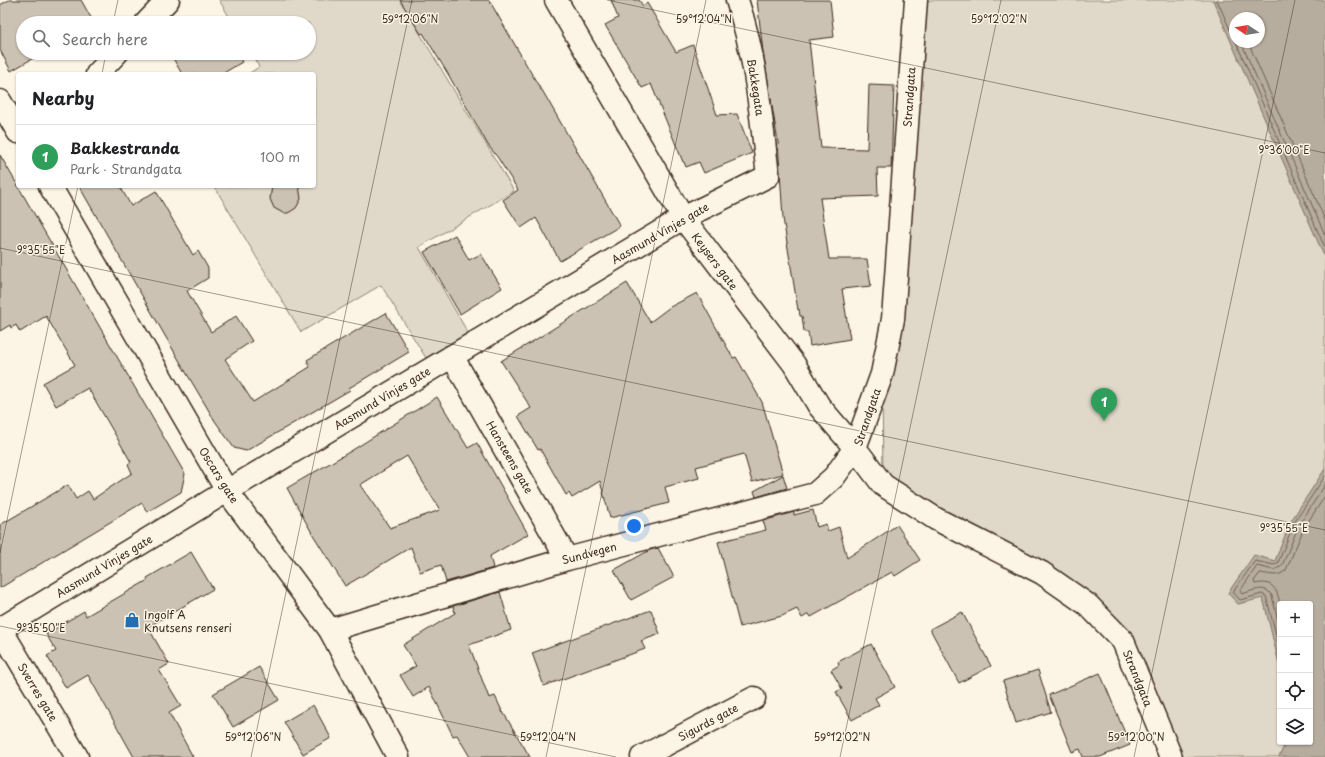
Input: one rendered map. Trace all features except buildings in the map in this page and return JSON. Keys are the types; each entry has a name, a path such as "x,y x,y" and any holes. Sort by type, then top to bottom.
{"street":[{"path":"153,16 168,0"},
{"name":"Keysers gate","path":"556,0 683,218 794,364 819,406 854,448"},
{"name":"Bakkegata","path":"737,0 745,25 756,79 768,176"},
{"name":"Strandgata","path":"916,0 892,319 882,374 854,448 883,485 936,519 1042,573 1088,605 1123,641 1171,757"},
{"path":"99,72 110,60"},
{"path":"0,100 12,123"},
{"name":"Aasmund Vinjes gate","path":"0,628 683,218 768,176"},
{"name":"Oscars gate","path":"51,188 227,491 330,630 398,757"},
{"name":"Hansteens gate","path":"452,356 567,559"},
{"name":"Sundvegen","path":"330,630 567,559 815,494 834,477 854,448"},
{"name":"Sverres gate","path":"0,628 77,757"},
{"name":"Sigurds gate","path":"642,757 754,698"}],"shaded area":[{"path":"219,0 400,0 514,191 419,247 468,333 426,358 381,285 301,332 215,188 316,188 316,72 251,72 259,67 255,60 316,60 316,16 229,16"},
{"path":"916,0 1213,0 1229,37 1229,48 1234,48 1325,258 1325,469 1291,521 1275,561 1254,556 1228,593 1238,604 1263,597 1277,655 1277,745 1285,745 1279,757 1171,757 1123,641 1042,573 883,485 882,374"}],"water":[{"path":"1213,0 1325,0 1325,258 1234,48 1265,48 1265,12 1229,12 1229,37"},
{"path":"1325,469 1325,757 1279,757 1285,745 1313,745 1313,601 1277,601 1277,655 1263,598 1238,604 1228,593 1254,555 1275,561 1291,521"}],"place":[{"name":"Bakkestranda","path":"1104,421"},
{"name":"Ingolf A Knutsens renseri","path":"132,620"}]}
